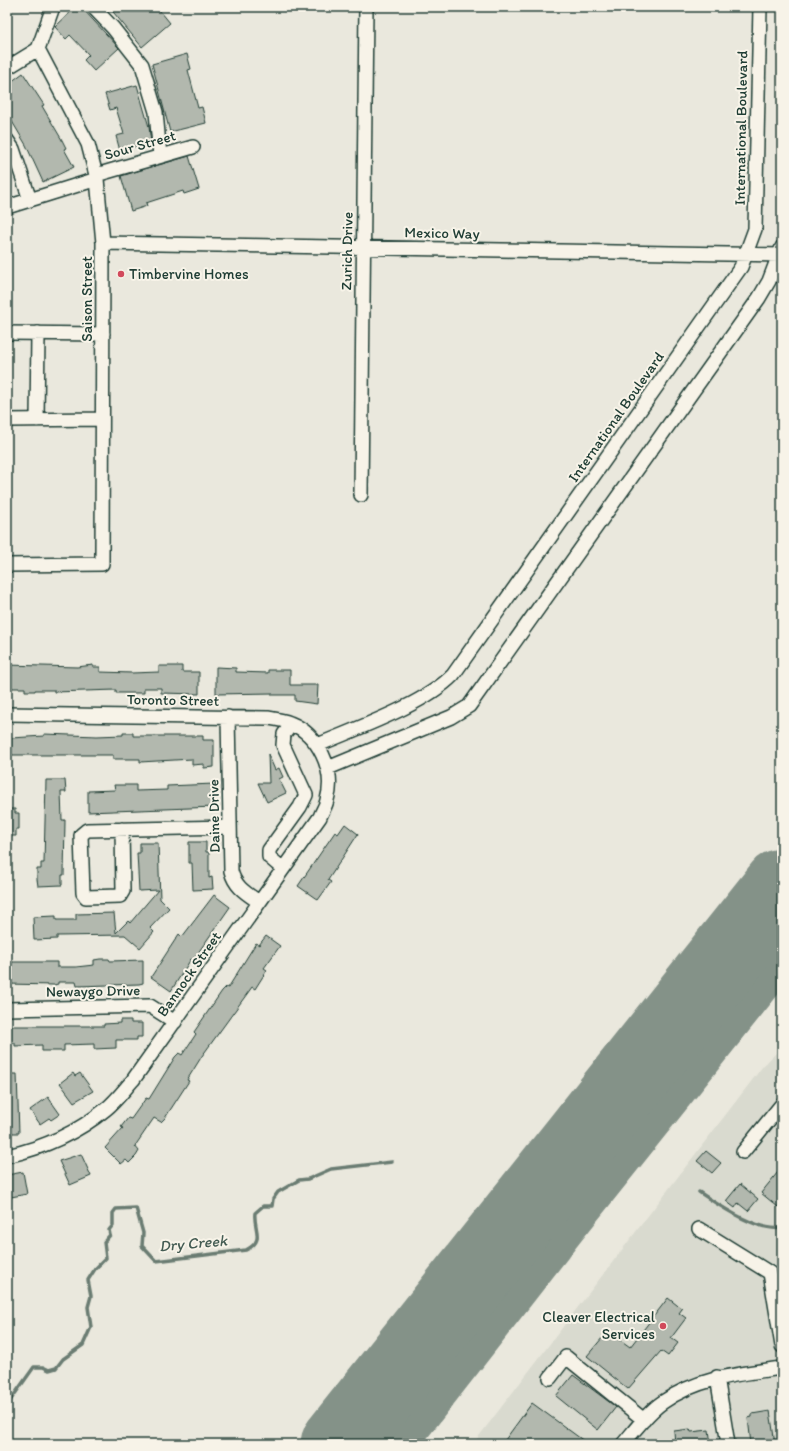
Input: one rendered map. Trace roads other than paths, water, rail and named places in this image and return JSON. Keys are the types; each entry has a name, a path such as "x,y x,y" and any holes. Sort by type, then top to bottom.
{"street":[{"path":"7,68 38,49 53,7"},
{"path":"93,7 113,28 142,65 156,112 160,156"},
{"name":"Zurich Drive","path":"361,495 366,7"},
{"name":"International Boulevard","path":"320,750 396,712 444,685 453,675 741,267 755,230 760,7"},
{"name":"Saison Street","path":"7,565 102,564 103,243 97,177 88,144 38,49"},
{"path":"7,140 13,149 30,200"},
{"name":"Sour Street","path":"7,207 160,156 193,147"},
{"name":"Mexico Way","path":"103,243 746,254 781,251"},
{"path":"328,768 463,712 469,706 759,298 769,281 781,251"},
{"path":"7,333 103,334"},
{"path":"37,420 38,333"},
{"path":"7,420 102,419"},
{"name":"Toronto Street","path":"7,714 268,718 292,724 311,736 320,750"},
{"name":"Daine Drive","path":"228,717 231,871 234,880 240,889 259,902"},
{"path":"292,724 284,734 284,745 306,795"},
{"name":"Bannock Street","path":"7,1156 40,1147 73,1132 106,1109 133,1080 320,817 328,797 328,768 320,750"},
{"path":"306,795 328,797"},
{"path":"283,869 269,857 269,850 300,807 306,795"},
{"path":"122,829 123,891 120,896 86,897 82,893 81,834 86,830 122,829 230,827"},
{"name":"Newaygo Drive","path":"7,1009 150,1006 175,1022"},
{"path":"743,1152 782,1104"},
{"path":"699,1229 776,1272 782,1346"},
{"path":"550,1378 566,1357 644,1420"},
{"path":"623,1444 662,1402 689,1387 717,1377 782,1368"},
{"path":"717,1377 728,1444"}],"waterway":[{"name":"Dry Creek","path":"7,1405 34,1367 43,1367 49,1370 56,1368 63,1359 83,1345 91,1327 88,1307 91,1296 88,1280 95,1269 106,1258 104,1242 110,1235 109,1230 113,1225 113,1213 116,1209 136,1208 143,1233 142,1246 156,1261 246,1250 256,1242 257,1238 255,1213 263,1206 272,1206 273,1199 278,1192 299,1180 308,1179 331,1169 392,1162"},
{"name":"Dry Creek","path":"699,1192 727,1210 750,1222 761,1226 782,1228"}],"place":[{"name":"Timbervine Homes","path":"121,274"},
{"name":"Cleaver Electrical Services","path":"663,1326"}]}
